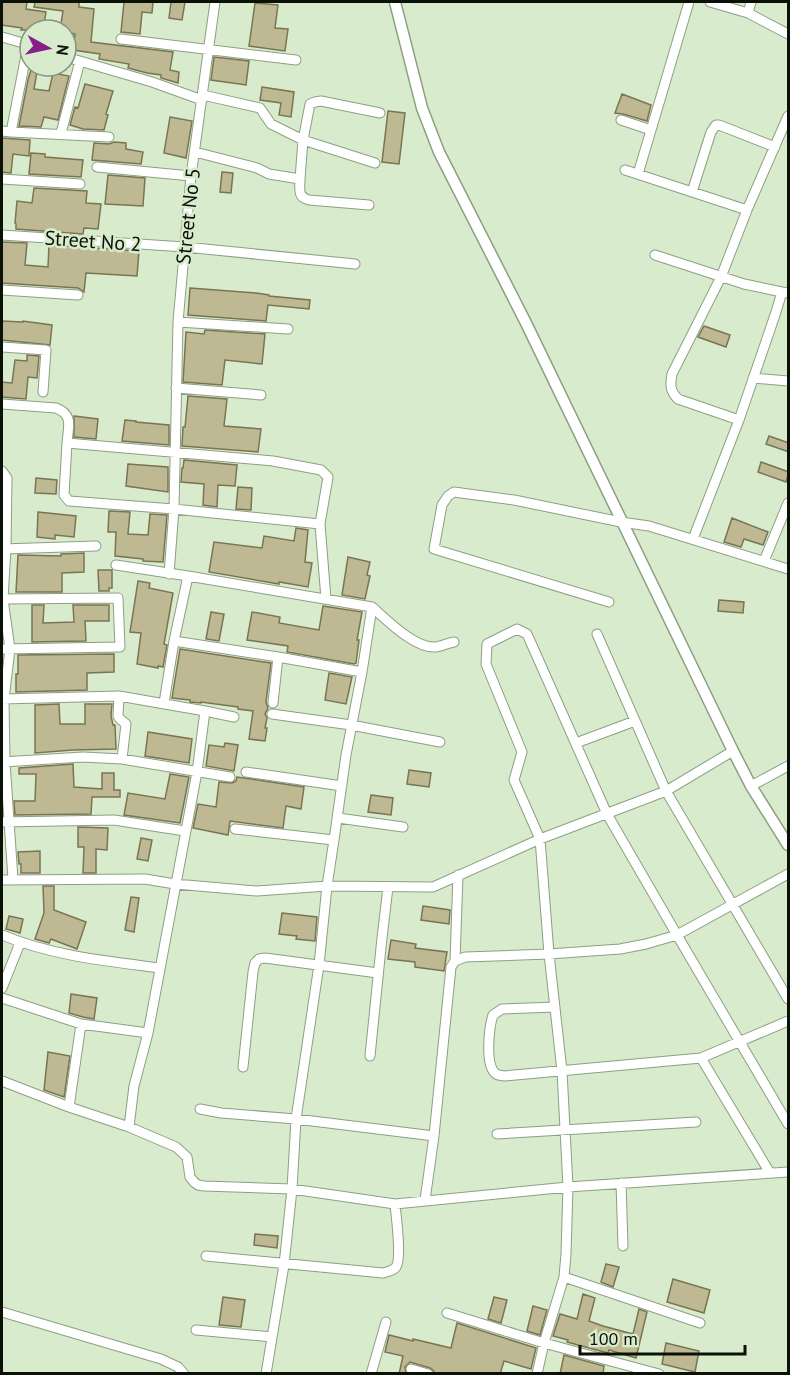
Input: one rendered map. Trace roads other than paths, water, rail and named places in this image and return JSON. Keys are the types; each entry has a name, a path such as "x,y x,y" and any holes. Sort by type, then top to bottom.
{"street":[{"name":"Street No 5","path":"169,574 176,453 178,322 191,176 215,2"},
{"path":"395,2 422,108 439,152 526,322 733,751 751,786 789,845"},
{"path":"638,174 689,2"},
{"path":"710,2 748,13 789,34"},
{"path":"748,13 751,2"},
{"path":"2,37 18,42"},
{"path":"121,39 296,60"},
{"path":"62,133 80,61 203,98 261,108 271,124 303,140 375,163"},
{"path":"20,78 6,132 109,137"},
{"path":"369,205 309,200 301,197 299,192 303,140 310,104 315,102 321,101 380,113"},
{"path":"739,420 678,399 672,393 672,374 721,277 747,210 789,116"},
{"path":"621,120 651,130"},
{"path":"692,192 711,132 716,125 720,124 775,147"},
{"path":"195,152 257,168 269,174 300,179"},
{"path":"97,167 191,176"},
{"path":"625,170 747,210"},
{"path":"2,179 80,184"},
{"name":"Street No 2","path":"2,235 185,247 355,264"},
{"path":"655,255 744,284 785,293 693,539"},
{"path":"2,290 78,295"},
{"path":"178,322 288,329"},
{"path":"2,347 46,350 43,392"},
{"path":"753,378 789,381"},
{"path":"176,388 261,395"},
{"path":"2,404 56,408 64,411 69,419 64,495 69,501 320,524"},
{"path":"67,444 273,461 325,472 328,482 320,524 326,599"},
{"path":"2,471 8,478 2,599 6,649 3,762 5,822 14,879"},
{"path":"609,602 434,549 442,505 454,492 514,500 648,526 789,569"},
{"path":"764,561 784,523 789,503"},
{"path":"4,548 96,546"},
{"path":"116,565 372,607 406,636 427,646 435,647 454,642"},
{"path":"164,703 174,640 188,576"},
{"path":"2,599 118,598 120,647 6,649"},
{"path":"266,1374 284,1265 292,1190 296,1119 319,965 327,886 351,725 372,607"},
{"path":"537,1374 564,1277 566,1254 568,1187 562,1071 549,954 540,839 514,780 522,752 486,663 488,644 517,629 527,634 607,814 789,1124"},
{"path":"597,634 666,791 789,999"},
{"path":"174,640 362,672"},
{"path":"273,703 278,657"},
{"path":"3,699 119,696 234,717"},
{"path":"119,696 118,716 126,724 122,759"},
{"path":"129,1127 134,1086 148,1033 197,772 205,711"},
{"path":"272,714 351,725 440,742"},
{"path":"576,743 635,721"},
{"path":"2,879 145,879 257,891 327,886 433,887 540,839 666,791 733,751"},
{"path":"3,762 83,757 122,759 230,777"},
{"path":"751,786 789,766"},
{"path":"246,772 342,786"},
{"path":"338,818 403,827"},
{"path":"5,822 114,820 185,831"},
{"path":"235,829 334,840"},
{"path":"455,961 465,957 620,949 646,944 677,935 789,874"},
{"path":"425,1200 434,1136 448,989 451,967 455,961 458,875"},
{"path":"370,1056 388,887"},
{"path":"2,935 20,943 70,956 160,968"},
{"path":"2,988 20,943"},
{"path":"243,1067 253,972 255,963 259,959 378,973"},
{"path":"2,998 81,1024 148,1033"},
{"path":"555,1007 496,1011 489,1027 490,1063 493,1072 504,1076 701,1058 789,1021"},
{"path":"69,1107 81,1024"},
{"path":"701,1058 770,1173"},
{"path":"2,1081 129,1127 176,1147 187,1157 190,1177 198,1185 292,1190 395,1204 568,1187 789,1172"},
{"path":"200,1109 434,1136"},
{"path":"497,1134 696,1122"},
{"path":"621,1183 623,1246"},
{"path":"206,1256 383,1273 393,1270 398,1264 395,1204"},
{"path":"564,1277 700,1323"},
{"path":"2,1312 161,1359 177,1367 184,1374"},
{"path":"447,1313 544,1343 659,1374"},
{"path":"371,1374 386,1322"},
{"path":"196,1330 272,1336"},
{"path":"411,1369 428,1374"}]}
